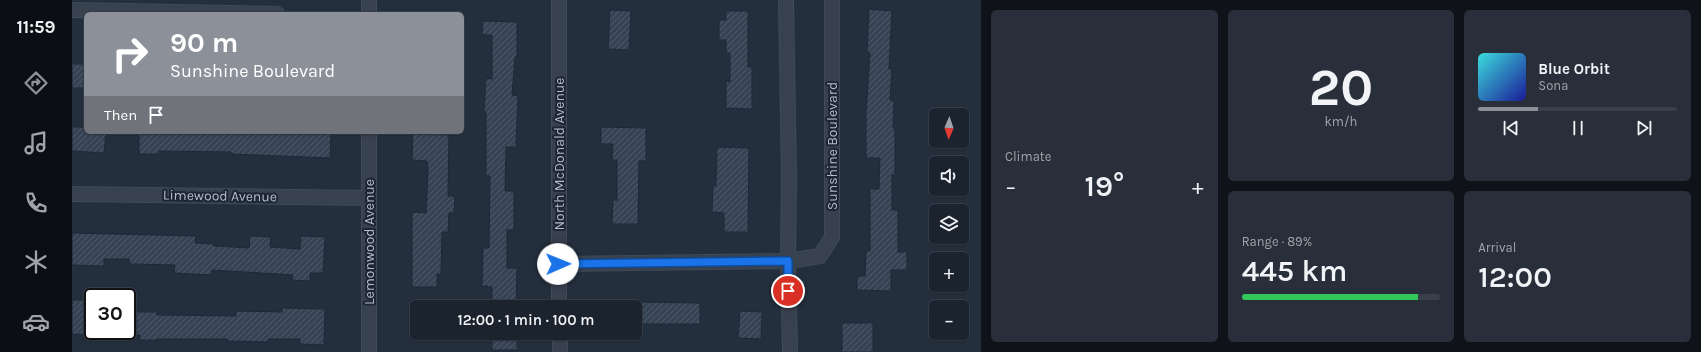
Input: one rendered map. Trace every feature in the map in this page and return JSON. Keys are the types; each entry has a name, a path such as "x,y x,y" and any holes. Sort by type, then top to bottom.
{"street":[{"path":"369,0 369,12"},
{"name":"North McDonald Avenue","path":"559,0 559,300"},
{"path":"786,0 790,352"},
{"name":"Sunshine Boulevard","path":"558,264 788,261 820,256 832,237 832,0"},
{"path":"72,10 167,6 250,12"},
{"name":"Lemonwood Avenue","path":"369,134 369,352"},
{"name":"Limewood Avenue","path":"72,194 369,198"},
{"path":"560,340 560,352"}],"building":[{"path":"869,9 892,11 889,69 892,69 890,100 894,101 893,128 895,128 895,175 892,175 892,210 898,210 898,252 907,252 907,270 891,270 891,291 857,290 857,276 865,276 866,251 870,251 870,189 879,189 880,158 866,158 866,114 870,53 867,53"},
{"path":"610,10 631,11 629,50 608,49"},
{"path":"726,11 748,11 748,67 752,67 752,109 726,108 726,81 730,82 730,53 726,53 726,40 719,40 719,20 726,20"},
{"path":"483,21 517,22 517,57 515,57 512,95 518,96 516,147 506,147 505,191 514,191 514,230 507,230 507,268 517,268 516,300 492,300 492,287 482,286 483,248 489,248 490,176 486,176 486,112 484,112 486,78 492,79 492,35 482,35"},
{"path":"72,64 84,64 84,88 72,88"},
{"path":"72,127 84,127 84,134 106,134 104,153 72,151"},
{"path":"601,127 646,128 646,161 639,161 638,224 612,224 613,200 617,200 617,160 612,160 613,144 601,144"},
{"path":"139,134 331,134 330,158 231,154 231,152 159,151 159,154 139,154"},
{"path":"413,134 449,135 448,196 455,196 454,213 449,213 448,232 442,232 441,275 437,274 437,287 412,287 412,212 426,213 428,171 427,161 412,160"},
{"path":"717,147 749,148 748,232 724,232 724,213 712,212 713,186 716,186"},
{"path":"72,233 196,236 195,243 214,244 214,246 249,248 250,236 271,237 270,247 300,249 301,236 325,237 323,273 310,273 310,281 292,280 293,275 212,270 212,275 174,273 175,265 130,264 129,259 104,259 104,266 72,265"},
{"path":"72,300 84,300 84,335 72,334"},
{"path":"642,302 700,303 700,324 642,324"},
{"path":"282,308 325,309 324,345 300,344 300,339 268,339 268,342 227,341 227,339 140,340 140,335 136,335 136,312 157,312 157,315 236,316 236,311 282,312"},
{"path":"740,311 762,312 761,339 738,338"},
{"path":"842,323 873,323 873,352 842,352"},
{"path":"492,340 517,340 517,350 492,350"}],"route":[{"path":"558,264 788,261 788,291"}]}
